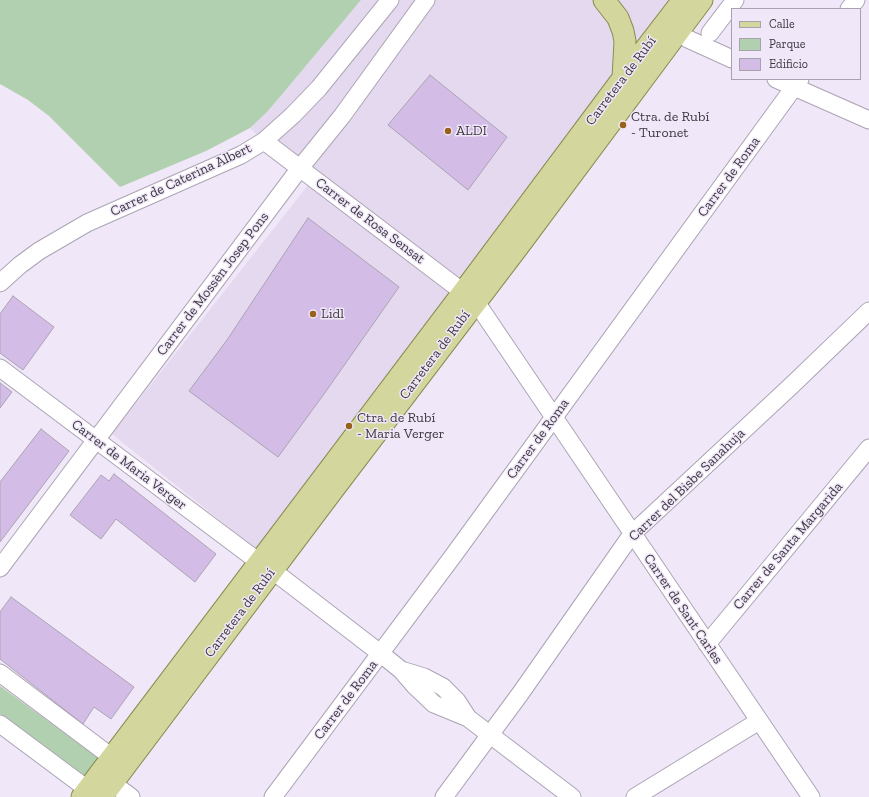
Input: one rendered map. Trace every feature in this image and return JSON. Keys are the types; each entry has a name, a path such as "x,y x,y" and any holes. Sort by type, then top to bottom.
{"main road":[{"path":"604,0 618,18 623,31 625,42 623,78"},
{"name":"Carretera de Rubí","path":"470,297 623,78 683,0"},
{"path":"678,32 680,21 692,0"},
{"name":"Carretera de Rubí","path":"96,793 470,297 702,0"}],"street":[{"name":"Carrer de Caterina Albert","path":"0,283 20,265 39,251 81,226 241,155 264,141 293,115 319,88 390,0"},
{"name":"Carrer de Mossèn Josep Pons","path":"0,568 300,168 342,116 426,0"},
{"path":"708,0 730,6 710,33"},
{"path":"850,8 856,0"},
{"path":"678,32 688,39 731,59"},
{"path":"781,80 797,83 869,120"},
{"name":"Carrer de Roma","path":"273,797 554,418 797,83"},
{"name":"Carrer de Rosa Sensat","path":"264,141 470,297"},
{"name":"Carrer de Sant Carles","path":"470,297 554,418 811,797"},
{"name":"Carrer del Bisbe Sanahuja","path":"444,797 632,534 791,386 869,310"},
{"name":"Carrer de Maria Verger","path":"0,368 266,566 401,670 424,677 443,687 457,701 468,718 490,733"},
{"name":"Carrer de Santa Margarida","path":"706,644 869,448"},
{"path":"0,673 118,762"},
{"path":"636,797 759,721"},
{"path":"0,724 96,793 131,797"},
{"path":"490,733 572,797"}],"shaded area":[{"path":"361,0 671,0 257,550 112,434 308,185 250,128 267,112"}],"green space":[{"path":"0,0 361,0 267,112 250,128 206,151 120,187 49,116 28,100 0,84"},
{"path":"0,686 100,759 87,779 0,714"}],"building":[{"name":"ALDI","path":"430,75 507,137 468,190 388,125"},
{"name":"Lidl","path":"308,218 399,287 278,457 189,391 227,340"},
{"path":"13,296 54,327 23,370 0,353 0,314"},
{"path":"0,383 12,392 0,408"},
{"path":"41,429 69,451 0,542 0,482"},
{"path":"114,474 216,554 195,582 116,519 101,539 70,515 101,475 109,481"},
{"path":"11,597 134,687 111,719 94,707 83,724 0,659 0,612"}],"place":[{"name":"Ctra. de Rubí - Turonet","path":"623,125"},
{"name":"ALDI","path":"448,131"},
{"name":"Lidl","path":"313,314"},
{"name":"Ctra. de Rubí - Maria Verger","path":"349,426"}]}
